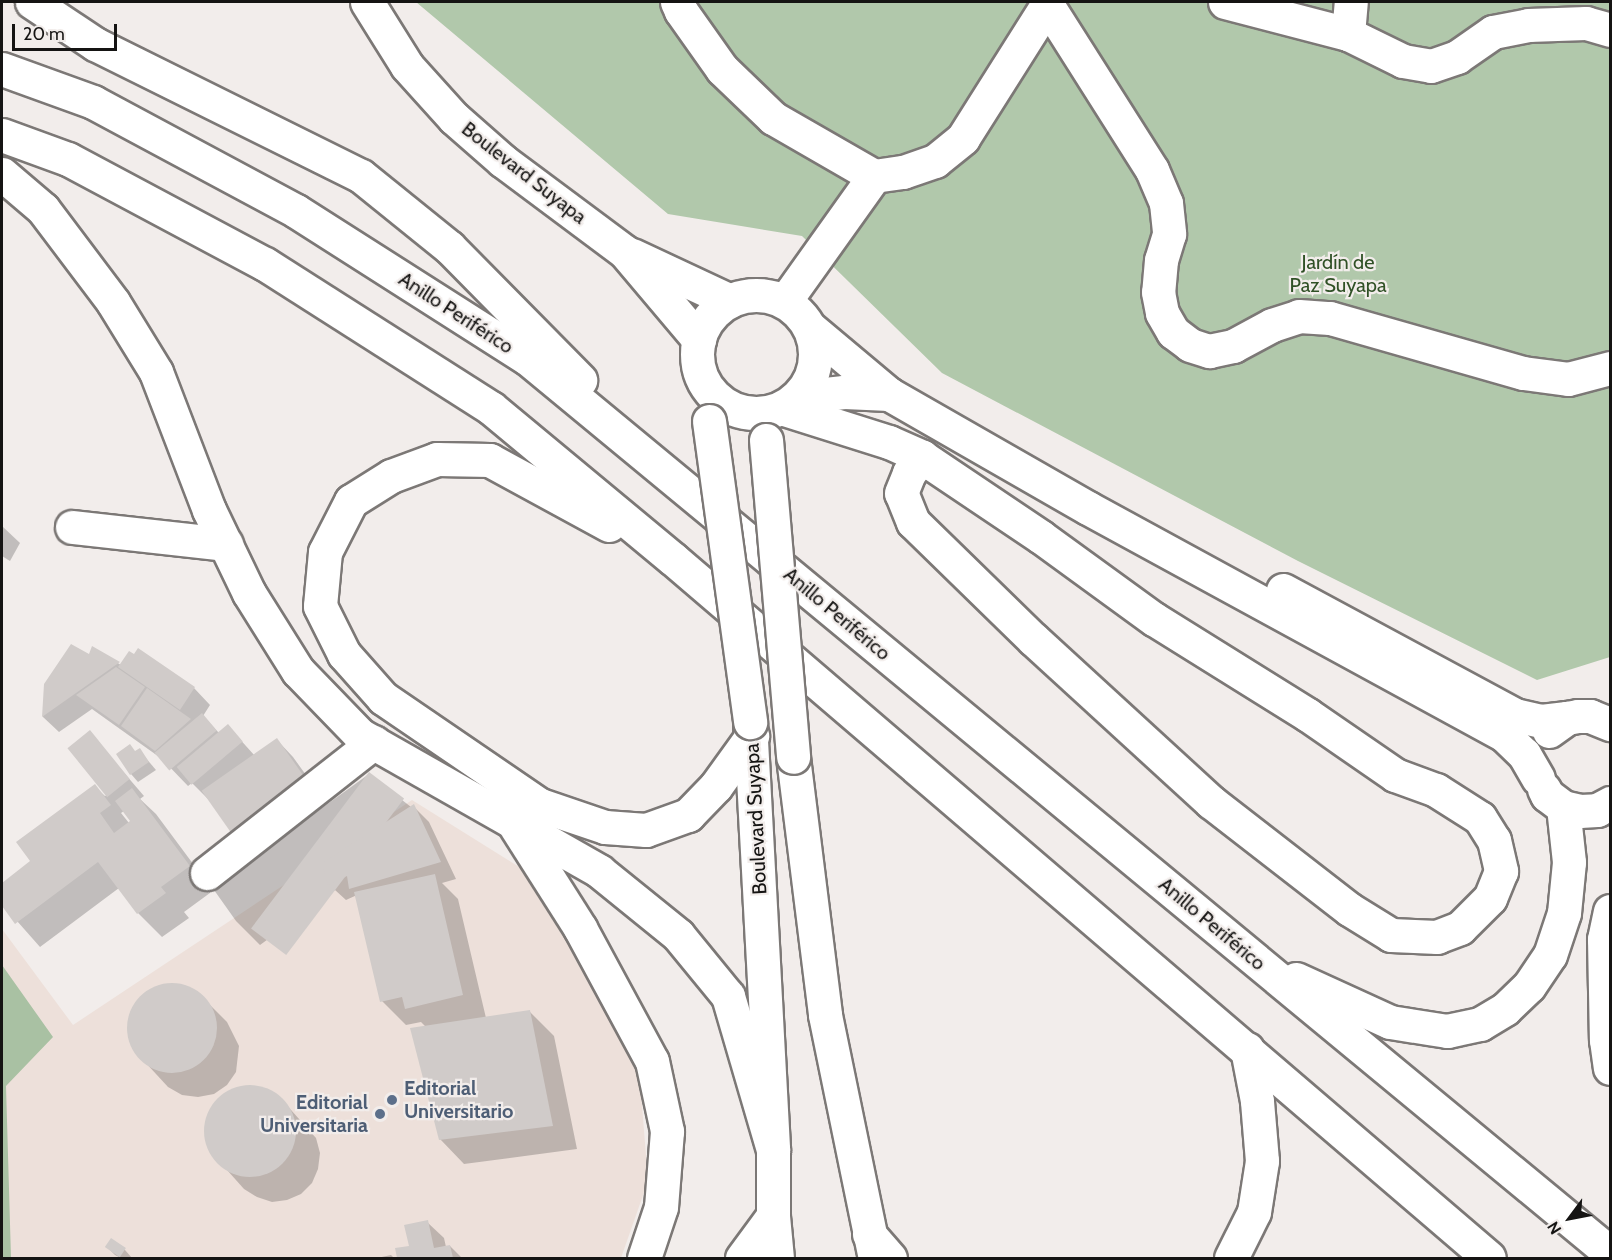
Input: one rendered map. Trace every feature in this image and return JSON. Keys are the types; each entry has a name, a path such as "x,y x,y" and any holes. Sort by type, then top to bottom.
{"main road":[{"path":"32,2 95,44 360,176 449,247 550,348 664,472"},
{"name":"Boulevard Suyapa","path":"367,2 407,66 454,118 502,161 625,252 730,301"},
{"path":"677,2 722,69 773,118 874,176 903,172 935,161 963,138 1048,4 1152,170 1166,203 1169,234 1161,260 1158,292 1162,313 1173,332 1190,345 1209,351 1233,346 1272,325 1299,316 1330,318 1523,374 1568,379 1611,368"},
{"path":"1224,2 1348,34 1403,61 1431,66 1457,57 1493,32 1528,25 1586,23 1611,30"},
{"path":"1348,34 1352,2"},
{"name":"Anillo Periférico","path":"2,69 93,102 296,211 527,358 1611,1253"},
{"path":"2,135 68,159 265,264 491,408 673,559 1489,1258"},
{"path":"2,174 43,209 113,302 156,372 209,510 249,593 298,671 360,735 599,871 669,928 728,996 773,1150"},
{"path":"784,302 874,176"},
{"name":"Boulevard Suyapa","path":"625,252 699,340"},
{"path":"922,457 909,473 901,493 913,522 1034,640 1211,802 1349,909 1391,935 1437,937 1460,928 1490,898 1501,871 1494,840 1480,818 1436,790 1395,775 1308,715 1154,619 1041,537 922,457 889,442 777,414 746,412 730,407 715,397 705,383 697,355 699,340 705,324 716,311 730,301 748,295 766,296 784,302 799,313 810,328 889,394 1088,508 1504,735 1524,754 1547,795 1563,807 1580,811 1597,810 1611,803"},
{"path":"777,414 808,382 814,364 815,346 810,328"},
{"name":"Boulevard Suyapa","path":"705,383 751,729 773,1150 772,1216 777,1258"},
{"path":"777,414 844,392 889,394"},
{"name":"Boulevard Suyapa","path":"777,414 793,757 825,1015 878,1250"},
{"path":"673,559 490,460 437,459 391,476 351,501 326,552 320,606 344,654 383,698 540,805 605,827 646,830 688,815 716,786 751,729"},
{"path":"1088,508 1103,502 1119,504 1390,646 1515,715 1541,721 1595,717"},
{"path":"72,527 226,544"},
{"path":"1538,778 1536,760 1540,742 1551,728 1595,717"},
{"path":"207,873 374,742"},
{"path":"1257,961 1390,1022 1447,1031 1480,1024 1504,1009 1529,986 1550,955 1564,913 1569,862 1563,807"},
{"path":"514,823 580,928 652,1061 667,1131 661,1207 644,1258"},
{"path":"1611,911 1604,939 1606,1040 1611,1068"},
{"path":"1231,1258 1254,1212 1262,1161 1257,1101 1247,1049"},
{"path":"742,1258 772,1216"}],"shaded area":[{"path":"412,800 535,877 609,999 640,1080 648,1181 621,1258 2,1258 2,929 73,1025"}],"green space":[{"name":"Jardín de Paz Suyapa","path":"416,2 1610,2 1610,657 1537,680 1298,561 942,373 802,236 668,214"},
{"path":"2,965 53,1037 6,1086 11,1258 2,1258"}],"building":[{"path":"71,644 89,654 92,646 120,662 42,717 44,684"},
{"path":"138,648 195,687 180,710 118,667 129,651 134,654"},
{"path":"116,667 145,687 119,725 76,695"},
{"path":"147,688 191,719 155,751 121,726"},
{"path":"202,713 217,731 169,770 155,753"},
{"path":"228,724 243,742 191,785 177,767"},
{"path":"90,730 130,779 107,797 67,748"},
{"path":"277,738 309,783 233,836 202,791"},
{"path":"130,744 135,751 140,748 149,762 130,775 116,754"},
{"path":"369,772 404,798 286,955 251,929"},
{"path":"95,784 111,805 100,813 114,833 130,821 115,801 132,788 190,866 161,887 166,893 137,914 98,862 15,924 2,906 2,883 30,861 16,842"},
{"path":"414,804 441,862 349,889 347,876 328,885 322,863"},
{"path":"435,874 463,995 405,1009 402,997 380,1002 354,892"},
{"path":"172,983 189,987 204,996 213,1011 217,1028 213,1045 204,1060 189,1069 172,1073 155,1069 140,1060 131,1045 127,1028 131,1011 140,996 155,987"},
{"path":"530,1010 553,1126 439,1140 410,1028"},
{"path":"250,1085 268,1088 283,1098 293,1113 296,1131 293,1149 283,1164 268,1174 250,1177 232,1174 217,1164 207,1149 204,1131 207,1113 217,1098 232,1088"},
{"path":"428,1220 434,1248 450,1245 453,1258 397,1258 395,1248 409,1246 404,1225"},
{"path":"111,1238 126,1248 120,1257 105,1247"}],"place":[{"name":"Editorial Universitario","path":"392,1100"},
{"name":"Editorial Universitaria","path":"380,1114"}]}
